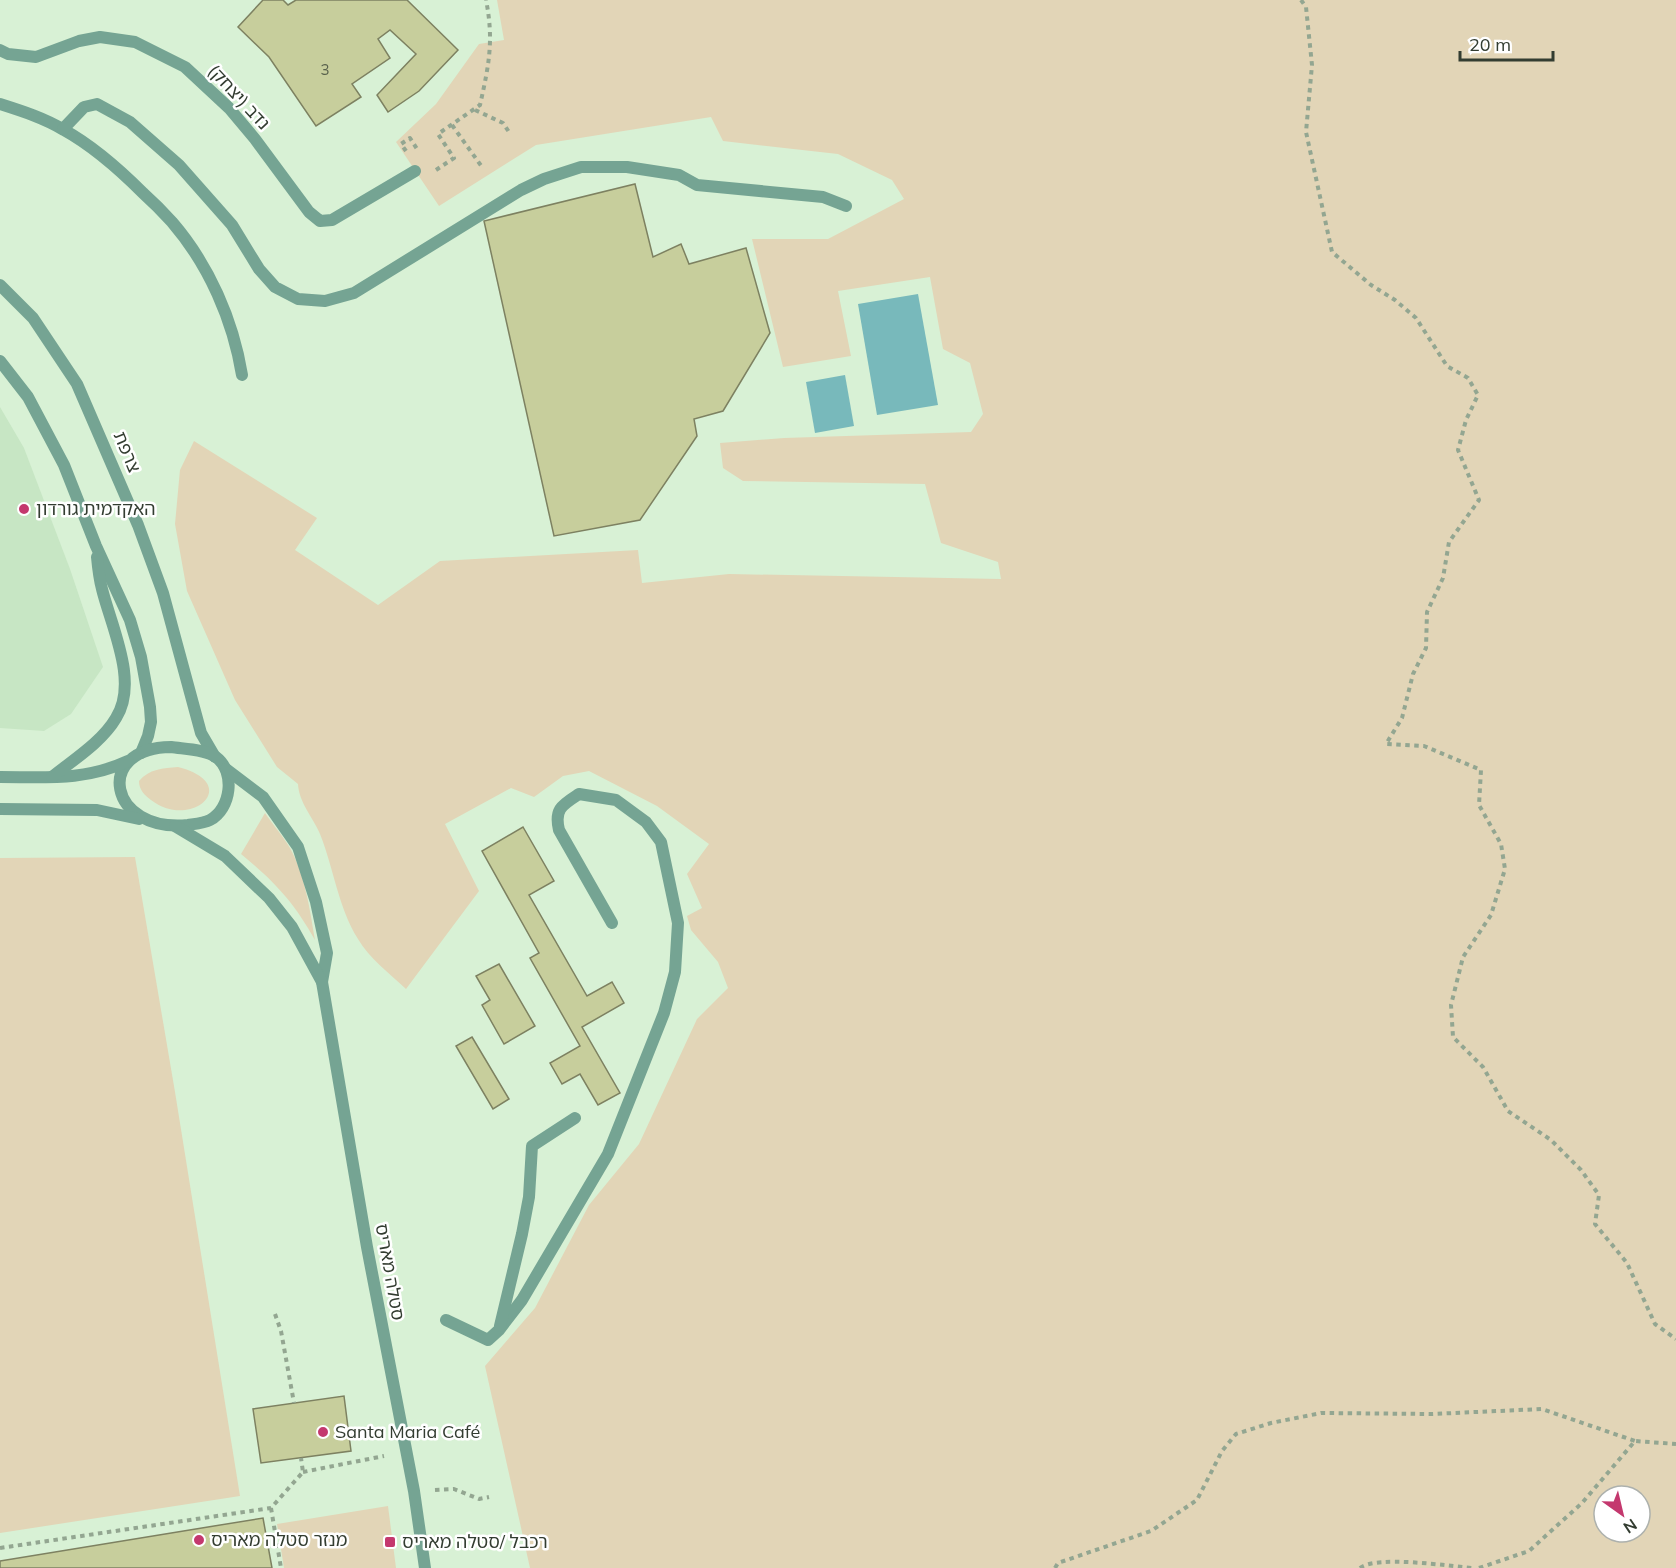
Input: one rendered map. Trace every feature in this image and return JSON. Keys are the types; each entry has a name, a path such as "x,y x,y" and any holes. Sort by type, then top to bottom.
{"street":[{"name":"נדב (יצחק)","path":"0,50 8,54 36,57 79,41 100,37 135,42 185,67 229,108 309,212 320,221 332,220 415,171"},
{"path":"0,104 41,118 88,145 128,178 172,221 209,277 231,327 242,375"},
{"path":"63,129 84,107 97,104 130,122 179,165 232,225 259,269 275,287 298,299 307,300 325,301 354,293 521,190 544,179 582,167 627,166 679,175 697,185 823,197 846,206"},
{"name":"צרפת","path":"0,285 33,318 77,384 138,525 166,603 201,733 215,756"},
{"path":"0,361 28,397 63,465 96,546 130,620 141,657 151,722 141,753"},
{"path":"52,777 101,736 117,718 124,697 125,677 103,591 96,546"},
{"path":"0,777 89,775 108,770 141,753 171,747 215,756 226,768 229,780 228,796 220,812 210,820 175,826 97,810 0,809"},
{"path":"128,761 122,772 120,786 124,803 134,813 154,823"},
{"name":"סטלה מאריס","path":"226,768 263,797 298,847 316,902 327,953 322,982"},
{"path":"446,1320 488,1340 522,1300 608,1154 664,1013 675,972 678,923 661,842 646,822 615,800 579,794 562,806 556,818 559,830 612,922"},
{"name":"סטלה מאריס","path":"175,826 225,856 269,898 292,927 322,982 367,1247 414,1491 425,1568"},
{"path":"498,1330 524,1225 529,1197 532,1146 575,1118"}],"path":[{"path":"429,167 433,172 454,158 438,134 480,105 492,41 486,0"},
{"path":"1302,0 1306,7 1312,65 1306,132 1332,252 1371,285 1395,300 1416,318 1447,366 1468,378 1478,395 1466,420 1458,450 1479,500 1449,542 1443,578 1427,612 1426,648 1413,674 1402,718 1386,744 1424,746 1481,770 1479,805 1501,844 1505,869 1491,915 1464,957 1451,1005 1453,1037 1483,1067 1508,1111 1551,1140 1581,1170 1599,1194 1595,1224 1627,1263 1655,1324 1676,1338"},
{"path":"474,110 503,123 509,132"},
{"path":"452,125 482,167"},
{"path":"275,1314 281,1331 294,1403"},
{"path":"1055,1568 1059,1563 1151,1531 1197,1500 1222,1451 1236,1434 1271,1423 1321,1413 1443,1413 1542,1409 1635,1441 1676,1444"},
{"path":"1479,1568 1529,1551 1582,1503 1635,1441"},
{"path":"0,1548 271,1508 303,1472 388,1455"},
{"path":"301,1458 303,1472"},
{"path":"454,1489 479,1498 489,1497"},
{"path":"271,1508 281,1568"},
{"path":"1360,1568 1366,1563 1400,1562 1472,1568"}],"shaded area":[{"path":"497,0 1676,0 1676,1568 530,1568 485,1366 535,1308 589,1205 639,1144 697,1019 728,988 718,962 691,930 687,916 702,908 687,874 709,844 657,806 589,771 563,776 534,797 511,788 445,824 479,891 406,989 368,953 351,927 320,834 304,804 298,784 277,767 235,700 187,591 175,524 180,470 194,441 317,518 295,550 378,605 440,561 638,550 642,583 729,574 1001,579 998,562 941,543 925,484 743,481 723,468 720,443 784,438 971,432 983,414 970,363 943,349 930,277 838,291 851,356 783,367 752,239 828,239 904,199 892,180 838,154 723,141 711,117 536,145 439,206 396,142 436,104 479,44 504,40"},
{"name":"האקדמית גורדון","path":"0,407 24,448 70,569 103,667 71,714 44,731 0,728"},
{"path":"178,767 197,775 207,784 209,793 204,802 195,808 181,810 166,808 142,792 139,781 147,774"},
{"path":"265,813 287,844 300,870 315,940 299,914 282,893 264,873 241,854"},
{"path":"135,857 240,1496 0,1533 0,858"},
{"path":"388,1506 396,1568 284,1568 277,1524"}],"water":[{"path":"918,294 938,405 877,415 858,304"},
{"path":"845,375 854,426 815,433 806,382"}],"building":[{"path":"263,0 283,0 288,5 296,0 407,0 458,50 419,91 388,112 377,95 416,54 390,30 378,39 390,58 352,84 361,97 316,126 269,57 238,27"},
{"path":"635,184 653,257 681,244 689,264 746,248 770,333 723,411 694,419 697,436 640,520 554,536 484,221"},
{"path":"523,827 554,881 529,895 587,996 612,982 624,1003 582,1027 620,1093 598,1105 580,1074 562,1084 550,1063 580,1046 530,958 539,953 482,851"},
{"path":"499,964 535,1026 504,1044 482,1005 490,1000 476,976"},
{"path":"472,1037 509,1099 493,1109 456,1046"},
{"path":"344,1396 351,1451 261,1463 253,1409"},
{"name":"מנזר סטלה מאריס","path":"263,1518 272,1568 0,1568 0,1561"}],"place":[{"name":"האקדמית גורדון","path":"24,509"},
{"name":"Santa Maria Café","path":"323,1432"},
{"name":"מנזר סטלה מאריס","path":"199,1540"},
{"name":"רכבל /סטלה מאריס","path":"390,1542"}]}
